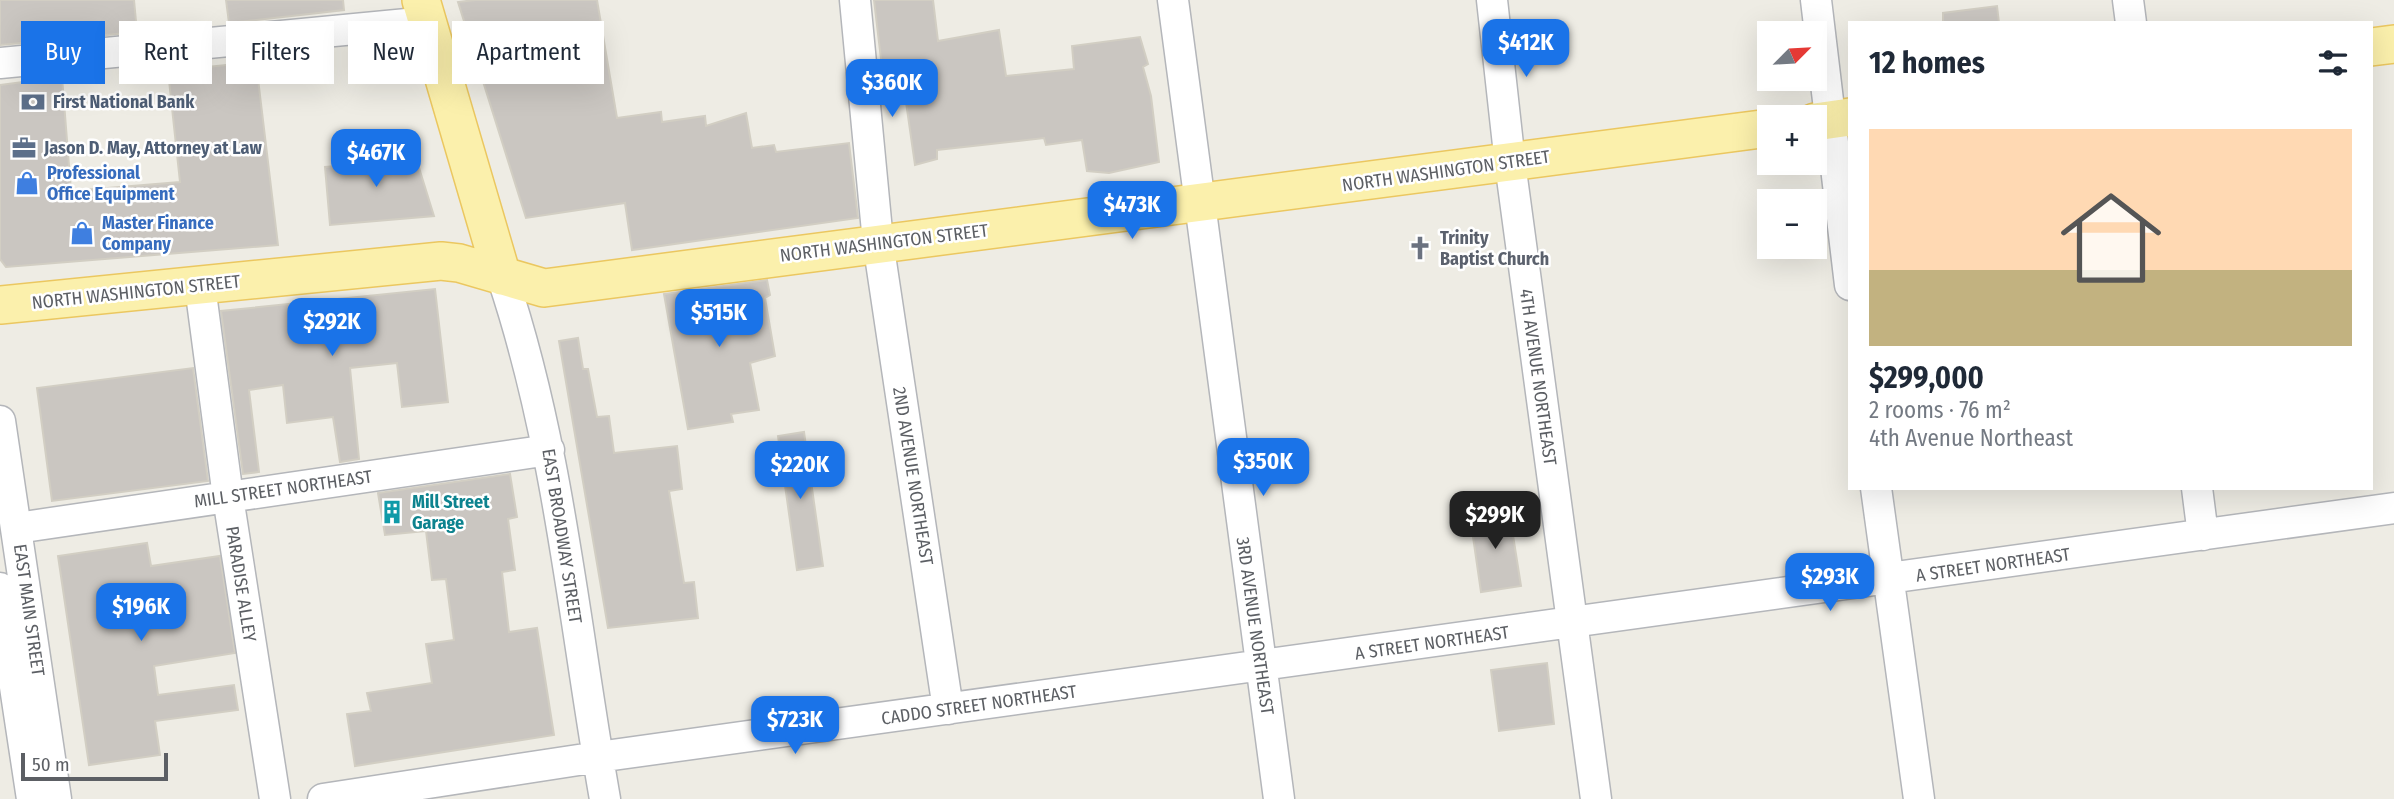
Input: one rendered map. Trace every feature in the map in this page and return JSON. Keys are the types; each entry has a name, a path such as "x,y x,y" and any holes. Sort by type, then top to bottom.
{"main road":[{"path":"425,11 502,276"},
{"path":"2373,47 2394,44"},
{"name":"NORTH WASHINGTON STREET","path":"0,305 441,261 459,263 544,288 878,242 1199,204 1757,130"}],"street":[{"name":"2ND AVENUE NORTHEAST","path":"855,0 878,242 948,709"},
{"name":"3RD AVENUE NORTHEAST","path":"1173,0 1279,799"},
{"name":"4TH AVENUE NORTHEAST","path":"1492,0 1510,163 1595,799"},
{"path":"1816,0 1848,268"},
{"path":"2128,0 2131,21"},
{"path":"0,63 425,11"},
{"name":"EAST BROADWAY STREET","path":"502,276 525,348 548,450 605,799"},
{"name":"PARADISE ALLEY","path":"200,286 228,497 275,799"},
{"name":"EAST MAIN STREET","path":"0,421 56,799"},
{"name":"MILL STREET NORTHEAST","path":"17,528 548,450"},
{"path":"1876,490 1919,799"},
{"path":"2197,490 2203,535"},
{"name":"A STREET NORTHEAST","path":"1260,666 2394,508"},
{"name":"EAST MAIN STREET","path":"0,588 32,799"},
{"name":"CADDO STREET NORTHEAST","path":"323,799 598,757 1260,666"}],"building":[{"path":"0,0 134,0 136,21 119,21 119,34 105,35 105,21 21,21 21,43 0,45"},
{"path":"226,0 343,0 344,10 229,21"},
{"path":"597,0 601,21 464,21 458,2"},
{"path":"874,0 933,0 938,41 999,30 1006,76 1074,69 1072,46 1140,37 1148,64 1143,67 1151,96 1159,162 1109,173 1087,171 1082,140 1046,145 1044,138 937,150 937,159 915,165 902,74 883,76"},
{"path":"1997,6 1999,21 1943,21 1943,13"},
{"path":"604,41 617,118 661,112 662,122 705,116 706,126 746,113 752,148 774,145 776,152 849,143 858,218 632,250 625,203 526,218 484,84 604,84"},
{"path":"226,65 226,84 259,84 278,245 6,267 0,259 0,85 21,82 63,84 71,191 180,182 169,84 212,84 212,66"},
{"path":"384,147 384,162 416,158 434,216 330,225 325,167 350,165 348,152"},
{"path":"767,280 770,295 765,298 775,356 750,363 759,410 731,414 733,422 688,429 664,294"},
{"path":"435,289 448,402 402,407 397,363 350,368 359,459 340,462 333,417 287,423 283,385 249,390 259,472 243,474 221,311"},
{"path":"578,338 583,369 588,369 597,417 609,416 614,453 677,446 682,489 669,491 684,583 694,582 698,618 608,628 559,341"},
{"path":"193,368 208,481 52,501 37,388"},
{"path":"804,432 823,566 797,570 778,436"},
{"path":"510,474 517,517 508,519 515,570 502,572 509,632 537,628 554,735 355,766 347,714 371,711 367,693 432,683 426,644 454,640 446,579 432,580 426,531 385,535 378,493"},
{"path":"1509,510 1521,586 1481,592 1470,516"},
{"path":"147,543 151,566 220,556 235,653 154,666 158,695 234,685 238,710 155,721 160,755 89,765 58,556"},
{"path":"1547,663 1554,724 1499,731 1491,670"}],"place":[{"name":"First National Bank","path":"33,102"},
{"name":"Jason D. May, Attorney at Law","path":"24,148"},
{"name":"Professional Office Equipment","path":"27,183"},
{"name":"Master Finance Company","path":"82,233"},
{"name":"Trinity Baptist Church","path":"1420,248"},
{"name":"Mill Street Garage","path":"392,512"}]}
